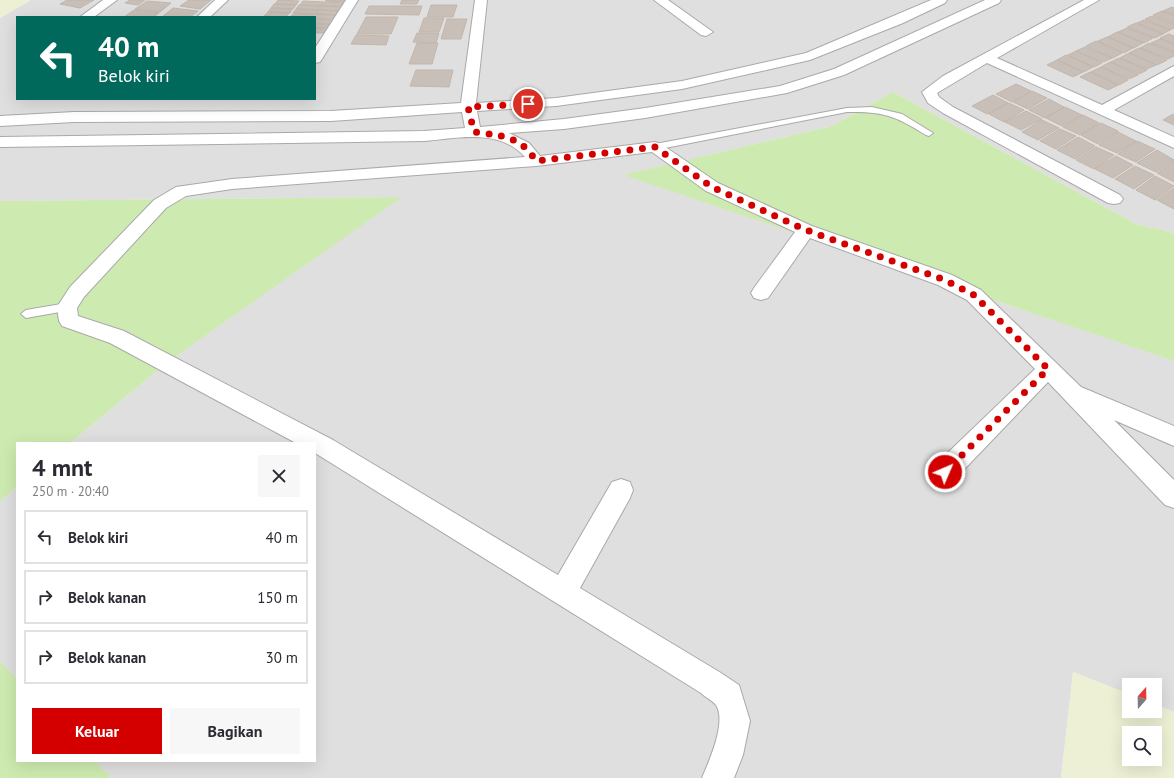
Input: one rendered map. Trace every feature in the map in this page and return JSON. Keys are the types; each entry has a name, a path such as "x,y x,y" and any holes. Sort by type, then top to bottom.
{"street":[{"path":"87,16 111,0"},
{"path":"204,16 222,0"},
{"path":"316,57 352,0"},
{"path":"474,132 468,107 468,87 481,0"},
{"path":"660,0 706,32"},
{"path":"0,121 74,117 331,116 556,102 639,91 750,70 810,56 891,23 941,0"},
{"path":"0,142 424,136 564,124 673,109 782,90 839,72 995,0"},
{"path":"1093,0 938,85 929,92 933,100 1114,199"},
{"path":"987,58 1174,142"},
{"path":"1103,110 1174,70"},
{"path":"474,132 510,138 520,142 529,150 536,161"},
{"path":"315,442 117,338 69,321 67,307 76,292 151,213 160,204 182,190 232,184 536,161 655,147 712,187 806,230 945,280 974,295 1174,496"},
{"path":"761,293 806,230"},
{"path":"945,472 1048,369"},
{"path":"1072,392 1174,436"},
{"path":"316,442 563,594 689,669 728,696 735,722 727,755 718,778"},
{"path":"563,594 621,490"}],"lane":[{"path":"655,147 847,110 873,109 894,113 929,133"},
{"path":"26,314 67,307"}],"shaded area":[{"path":"31,0 1174,0 1174,233 1136,224 893,92 832,126 624,175 1174,361 1174,712 1162,707 1162,678 1122,678 1122,691 1073,672 1061,778 111,778 96,762 316,762 316,442 71,442 165,364 401,197 0,201 0,18"},
{"path":"16,488 16,678 0,661 0,501"}],"green space":[{"path":"0,0 31,0 0,18"},
{"path":"893,92 1136,224 1174,233 1174,361 623,175 832,126"},
{"path":"402,197 165,364 71,442 16,442 16,488 0,501 0,201"},
{"path":"0,661 16,678 16,762 96,762 111,778 0,778"},
{"path":"1073,672 1122,691 1122,718 1162,718 1162,707 1174,712 1174,778 1061,778"}],"building":[{"path":"67,0 94,0 80,8 60,4"},
{"path":"130,0 145,0 138,5 125,3"},
{"path":"189,0 211,0 200,9 180,6"},
{"path":"278,0 299,1 296,5 275,4"},
{"path":"348,0 346,2 325,1"},
{"path":"402,0 419,0 417,4 400,4"},
{"path":"147,1 171,3 160,12 135,9"},
{"path":"303,1 324,2 321,6 300,5"},
{"path":"325,2 346,3 344,6 322,6"},
{"path":"274,4 296,5 293,9 271,8"},
{"path":"299,5 321,6 318,10 296,9"},
{"path":"431,5 457,5 453,17 427,17"},
{"path":"322,6 343,7 341,11 319,10"},
{"path":"369,6 422,6 419,15 365,14"},
{"path":"1172,7 1174,8 1174,15 1163,11"},
{"path":"173,8 198,11 191,16 163,16"},
{"path":"271,8 292,9 290,13 268,12"},
{"path":"296,9 318,10 315,14 293,13"},
{"path":"134,10 159,13 154,16 125,16"},
{"path":"319,10 338,11 335,15 316,14"},
{"path":"1162,11 1174,16 1174,23 1153,15"},
{"path":"268,12 289,13 287,16 264,16"},
{"path":"293,14 315,14 314,16 291,16"},
{"path":"316,14 335,15 332,19 316,19"},
{"path":"1152,16 1174,24 1174,28 1170,30 1145,19"},
{"path":"366,17 398,17 391,34 357,34"},
{"path":"424,18 444,18 439,32 419,32"},
{"path":"316,19 332,20 329,24 316,23"},
{"path":"447,19 467,19 461,39 441,39"},
{"path":"1144,20 1170,30 1163,34 1137,23"},
{"path":"1136,23 1163,34 1155,38 1127,27"},
{"path":"316,24 329,24 326,28 316,28"},
{"path":"316,28 326,29 324,33 316,33"},
{"path":"1127,28 1153,38 1144,43 1118,32"},
{"path":"1117,32 1143,43 1134,48 1108,37"},
{"path":"417,33 439,33 436,43 413,42"},
{"path":"1169,34 1174,36 1174,44 1160,38"},
{"path":"356,35 389,36 386,45 351,44"},
{"path":"1107,37 1133,48 1124,53 1098,41"},
{"path":"1160,39 1174,44 1174,52 1151,43"},
{"path":"1096,41 1122,53 1113,58 1086,46"},
{"path":"417,43 438,43 432,64 409,64"},
{"path":"1149,43 1174,53 1174,56 1168,59 1140,48"},
{"path":"1085,47 1112,58 1103,62 1076,51"},
{"path":"1139,48 1167,60 1157,65 1129,53"},
{"path":"1076,51 1102,63 1094,67 1068,55"},
{"path":"1129,53 1156,65 1147,69 1120,58"},
{"path":"1066,55 1093,67 1084,72 1057,60"},
{"path":"1119,58 1147,70 1139,74 1111,62"},
{"path":"1057,60 1083,72 1073,77 1047,65"},
{"path":"1110,62 1138,75 1129,79 1101,67"},
{"path":"1101,67 1128,80 1119,85 1091,72"},
{"path":"416,70 453,70 449,87 410,86"},
{"path":"1090,72 1118,85 1108,90 1080,77"},
{"path":"1016,84 1031,91 1012,102 996,94"},
{"path":"1032,91 1047,98 1028,109 1013,102"},
{"path":"993,95 1008,103 987,114 972,106"},
{"path":"1049,99 1064,107 1045,118 1029,110"},
{"path":"1009,103 1024,110 1004,122 989,114"},
{"path":"1065,107 1082,115 1062,126 1046,118"},
{"path":"1026,111 1042,119 1021,130 1005,122"},
{"path":"1173,114 1174,125 1163,120"},
{"path":"1083,115 1099,123 1080,135 1063,127"},
{"path":"1042,120 1059,128 1038,140 1022,132"},
{"path":"1101,123 1118,131 1098,144 1081,135"},
{"path":"1060,129 1076,136 1056,149 1040,141"},
{"path":"1118,132 1136,141 1117,153 1099,145"},
{"path":"1078,137 1095,146 1075,159 1057,150"},
{"path":"1137,141 1155,149 1136,162 1118,154"},
{"path":"1096,147 1114,155 1094,169 1076,160"},
{"path":"1157,150 1174,160 1156,172 1137,163"},
{"path":"1116,156 1133,165 1113,178 1095,169"},
{"path":"1174,161 1174,182 1157,173"},
{"path":"1135,166 1154,175 1134,189 1115,179"},
{"path":"1155,176 1174,186 1155,200 1136,190"},
{"path":"1174,188 1174,209 1157,200"}],"route":[{"path":"528,104 468,107 474,132 510,138 520,142 529,150 536,161 655,147 712,187 806,230 900,262 945,280 974,295 1048,369 945,472"}]}
